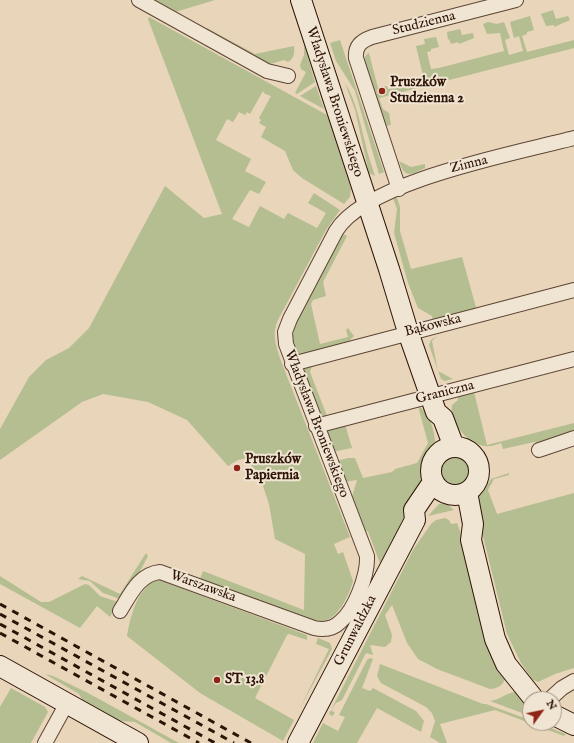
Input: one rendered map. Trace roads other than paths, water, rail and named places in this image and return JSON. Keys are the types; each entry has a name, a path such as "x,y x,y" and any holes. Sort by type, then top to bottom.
{"street":[{"path":"139,0 267,71 288,76"},
{"name":"Władysława Broniewskiego","path":"301,0 321,67 368,203 408,332 433,404 433,420 447,450"},
{"name":"Studzienna","path":"399,189 356,58 358,46 363,41 372,37 516,0"},
{"name":"Zimna","path":"368,203 435,174 574,138"},
{"name":"Władysława Broniewskiego","path":"300,624 326,629 341,622 364,580 367,563 364,549 292,364 284,336 290,319 340,225 348,216 368,203"},
{"name":"Bąkowska","path":"292,364 408,332 574,290"},
{"name":"Graniczna","path":"316,426 433,404 574,360"},
{"path":"539,450 574,438"},
{"path":"449,490 477,482 479,467 470,453 460,448 447,450 434,459 431,468 473,524 471,540 491,627 506,664 528,691"},
{"name":"Grunwaldzka","path":"298,743 415,520 414,510 449,490"},
{"name":"Warszawska","path":"120,611 141,580 150,574 160,572 300,624"},
{"path":"0,666 138,743"},
{"path":"559,691 574,681"},
{"path":"45,743 67,704"},
{"path":"562,718 574,725"}],"railway":[{"path":"0,604 251,743"},
{"path":"0,614 234,743"},
{"path":"0,624 215,743"},
{"path":"0,633 199,743"}],"place":[{"name":"Pruszków Studzienna 2","path":"382,91"},
{"name":"Pruszków Papiernia","path":"237,468"},
{"name":"ST 13.8","path":"217,680"}]}
